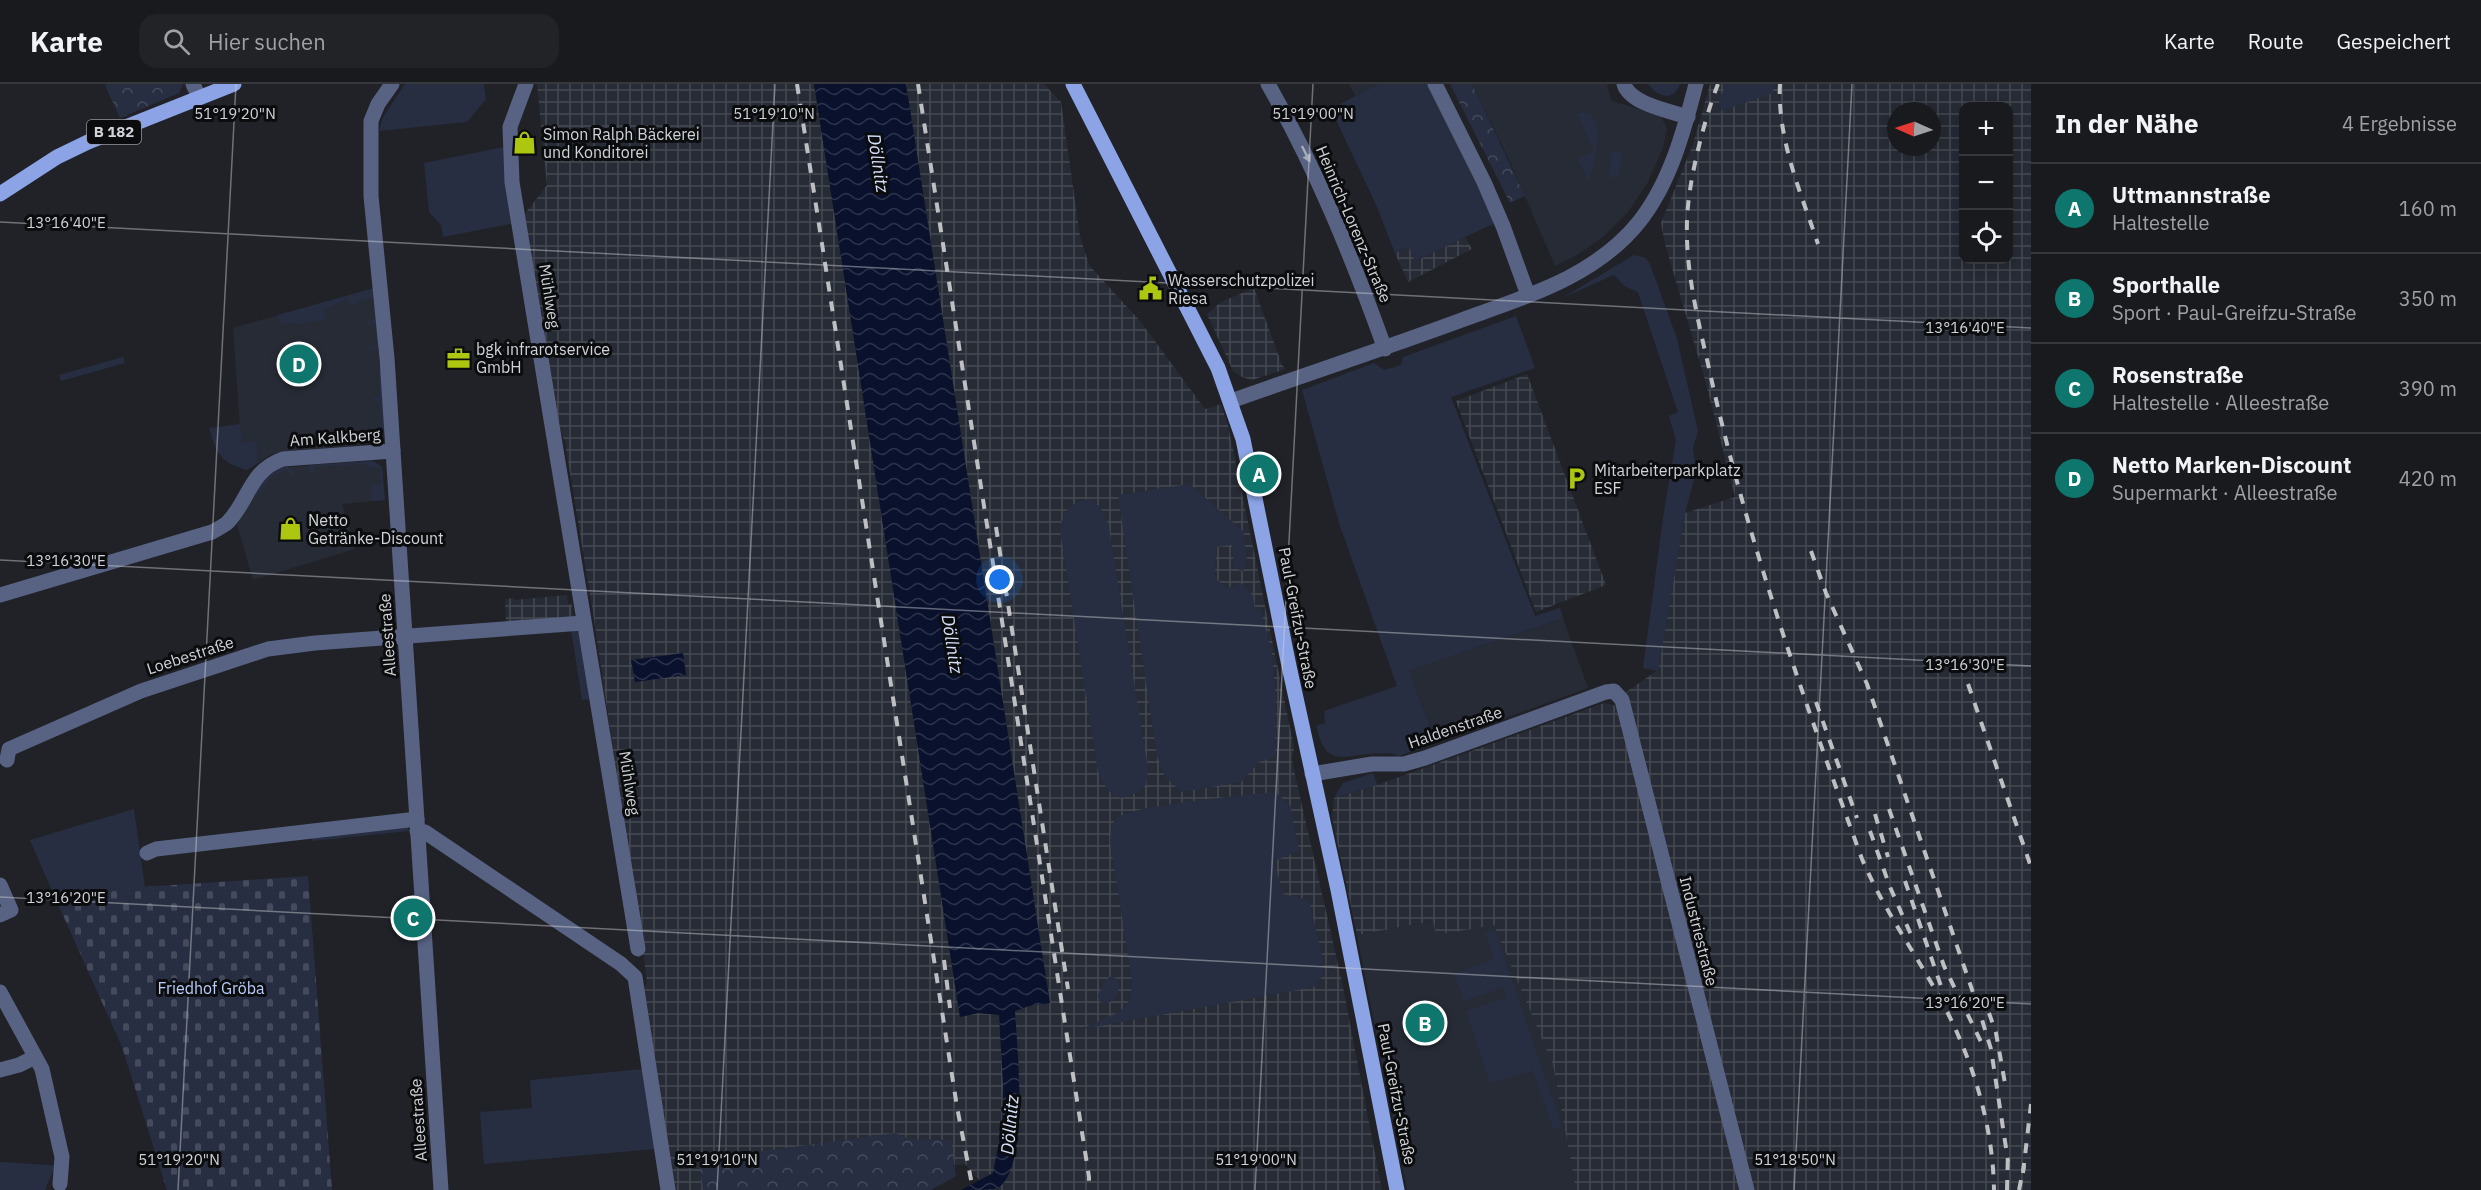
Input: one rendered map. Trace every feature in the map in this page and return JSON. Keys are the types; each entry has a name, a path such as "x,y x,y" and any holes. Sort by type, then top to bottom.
{"main road":[{"name":"B 182","path":"0,194 57,158 196,91 234,84"},
{"name":"Paul-Greifzu-Straße","path":"1073,84 1194,318 1231,401 1252,475 1312,774 1338,890 1397,1190"}],"street":[{"name":"Alleestraße","path":"392,84 378,104 371,121 371,196 387,358 441,1190"},
{"name":"Mühlweg","path":"526,84 510,127 509,161 638,949"},
{"name":"Heinrich-Lorenz-Straße","path":"1268,84 1311,164 1363,289 1385,349"},
{"path":"1436,84 1484,182 1528,295"},
{"path":"1624,84 1627,92 1638,100 1688,117"},
{"path":"1231,401 1385,349 1528,295 1562,282 1593,264 1638,223 1660,189 1688,117 1696,84"},
{"name":"Am Kalkberg","path":"0,595 212,532 228,522 257,476 277,461 393,451"},
{"path":"405,636 583,623"},
{"name":"Loebestraße","path":"7,760 9,749 37,736 141,690 202,670 284,646 405,636"},
{"name":"Industriestraße","path":"1606,692 1614,691 1623,700 1747,1190"},
{"name":"Haldenstraße","path":"1312,774 1372,764 1404,764 1606,692"},
{"path":"147,853 156,849 417,825 424,832 621,963 634,977 668,1190"},
{"path":"0,885 11,910 0,915"},
{"path":"0,992 42,1069 62,1157 60,1184"},
{"path":"0,1070 19,1065 35,1057"}],"shaded area":[{"path":"537,84 814,84 960,1017 978,1013 999,1015 1029,1006 1033,893 906,84 1044,84 1061,102 1080,236 1089,265 1140,321 1205,409 1221,404 1228,425 1294,747 1292,761 1342,982 1382,1190 988,1190 965,1164 739,1190 674,1190 641,990 647,983 645,966 593,613 565,442 554,417 524,215 547,185"},
{"path":"1349,84 1378,84 1355,96"},
{"path":"1472,84 1609,84 1607,87 1612,101 1661,116 1667,129 1663,148 1648,182 1628,212 1603,237 1577,255 1555,266 1511,164"},
{"path":"1710,84 2031,84 2031,1190 1754,1190 1626,692 1658,670 1685,513 1735,497 1661,223 1693,144"},
{"path":"1465,237 1472,249 1408,282 1395,253 1409,247 1416,261"},
{"path":"374,288 384,428 381,436 375,443 272,454 258,463 257,442 241,443 233,328"},
{"path":"1254,288 1282,365 1286,369 1252,380 1233,371 1207,314 1221,302"},
{"path":"1527,374 1606,585 1536,612 1456,401"},
{"path":"373,461 382,467 385,500 342,504 355,549 253,580 237,525 254,494 268,475 290,467"},
{"path":"567,595 568,605 572,604 573,617 506,622 505,599"},
{"path":"1563,618 1588,688 1436,743 1409,671"},
{"path":"1604,703 1617,706 1740,1190 1576,1190 1553,1065 1494,925 1436,935 1433,921 1357,935 1332,817 1334,798 1377,785"},
{"path":"1434,921 1437,934 1494,924 1553,1065 1576,1190 1407,1190 1357,935"}],"green space":[{"path":"183,84 179,93 120,118 105,85"},
{"path":"405,84 484,84 486,99 467,122 379,131 383,117"},
{"path":"1378,84 1429,84 1495,223 1415,261 1409,247 1395,253 1377,207 1331,109"},
{"path":"1450,84 1472,84 1525,196 1510,203"},
{"path":"1648,84 1680,84 1674,93 1665,96 1656,92"},
{"path":"1726,84 1774,84 1773,93 1722,111 1719,101"},
{"path":"1577,113 1591,115 1597,128 1597,147 1589,182 1578,159 1594,151"},
{"path":"504,147 515,223 443,237 441,225 429,212 424,163"},
{"path":"1612,150 1623,154 1618,175 1612,178 1608,174"},
{"path":"1634,255 1646,258 1650,264 1677,339 1698,431 1693,448 1696,473 1685,513 1658,671 1643,668 1676,440 1669,416 1678,412 1638,292 1624,286 1614,275 1562,298"},
{"path":"374,288 379,346 370,351 369,347 377,346 375,325 368,325 368,321 375,320 373,298 364,299 351,306 347,298 323,311 327,319 296,325 296,323 279,324 278,315"},
{"path":"1516,316 1535,368 1451,397 1535,616 1560,608 1563,618 1409,671 1436,743 1398,756 1391,753 1346,757 1332,755 1323,746 1316,726 1325,723 1324,711 1397,686 1339,523 1302,390 1374,363 1384,370 1401,365 1403,357"},
{"path":"123,357 125,363 61,381 59,375"},
{"path":"379,370 381,371 384,428 375,443 348,445 347,432 351,432 352,441 373,439 372,428 382,427 380,401 373,401 373,398 380,397"},
{"path":"240,424 242,443 257,441 258,463 247,470 230,464 220,456 209,428"},
{"path":"373,461 382,467 385,500 372,501 371,485 381,484 380,467 371,468 365,464 314,467 314,474 309,472 310,465"},
{"path":"284,467 290,467 294,476 292,477 287,470 270,478 257,496 254,494 268,475"},
{"path":"1190,484 1243,531 1247,559 1243,571 1234,568 1232,545 1216,547 1215,578 1227,588 1241,583 1253,596 1255,609 1261,610 1272,654 1276,702 1275,756 1259,762 1241,782 1182,792 1165,777 1157,756 1118,495"},
{"path":"1088,499 1099,507 1109,528 1148,769 1146,785 1138,792 1123,797 1112,794 1107,789 1098,772 1060,530 1068,509"},
{"path":"571,629 576,629 578,633 593,699 582,700"},
{"path":"1373,773 1377,785 1334,798 1343,783"},
{"path":"1275,792 1290,805 1299,851 1274,861 1283,894 1309,900 1322,955 1323,975 1314,987 1083,1029 1123,1009 1131,993 1132,981 1110,841 1112,826 1116,819 1143,809 1165,805"},
{"path":"134,809 145,887 53,893 30,840"},
{"path":"408,827 409,831 312,841 312,835"},
{"name":"Friedhof Gröba","path":"308,876 332,1190 167,1190 122,1047 53,893"},
{"path":"1494,929 1562,1126 1553,1129 1528,1057 1532,1071 1490,1084 1466,1011 1507,997 1504,987 1464,1001 1454,974 1494,959 1485,933"},
{"path":"1111,976 1118,979 1118,991 1112,1001 1104,1004 1099,1001 1098,995 1106,980"},
{"path":"642,1069 655,1149 484,1164 480,1112 532,1108 530,1080"},
{"path":"895,1133 910,1139 951,1140 956,1176 931,1190 703,1190 699,1160"},
{"path":"0,1162 55,1166 45,1190 0,1190"}],"water":[{"name":"Döllnitz","path":"814,84 906,84 1050,1003 1015,1011 1019,1077 1018,1132 1008,1176 998,1188 994,1189 961,1190 993,1173 1002,1126 1003,1086 999,1015 978,1013 960,1017"},
{"path":"683,653 686,675 635,682 631,660"}],"railway":[{"path":"797,84 957,1107 973,1190"},
{"path":"918,84 1089,1177 1089,1190"},
{"path":"1718,84 1707,115 1694,170 1688,205 1687,241 1695,303 1727,443 1780,623 1862,859 1888,910 1936,991 1969,1062 1989,1138 1994,1190"},
{"path":"1780,84 1780,105 1786,145 1818,244"},
{"path":"996,527 1068,989"},
{"path":"1811,551 1826,593 1867,684 1979,1010 1991,1049 2008,1161"},
{"path":"1968,684 2031,867"},
{"path":"1816,702 1857,818"},
{"path":"1889,809 1944,966 1983,1046"},
{"path":"1875,814 1888,857"},
{"path":"1870,831 1890,887 1912,937"},
{"path":"1905,881 1943,992"},
{"path":"944,960 950,1008"},
{"path":"1989,1013 1996,1033 2006,1089"},
{"path":"2023,1173 2031,1104"},
{"path":"2007,1190 2008,1152"},
{"path":"2019,1190 2024,1166"}],"place":[{"name":"Simon Ralph Bäckerei und Konditorei","path":"525,143"},
{"name":"Wasserschutzpolizei Riesa","path":"1150,289"},
{"name":"bgk infrarotservice GmbH","path":"458,358"},
{"name":"Netto Marken-Discount","path":"299,364"},
{"name":"Uttmannstraße","path":"1259,474"},
{"name":"Mitarbeiterparkplatz ESF","path":"1576,479"},
{"name":"Netto Getränke-Discount","path":"290,529"},
{"name":"Rosenstraße","path":"413,918"},
{"name":"Sporthalle","path":"1425,1023"}]}
